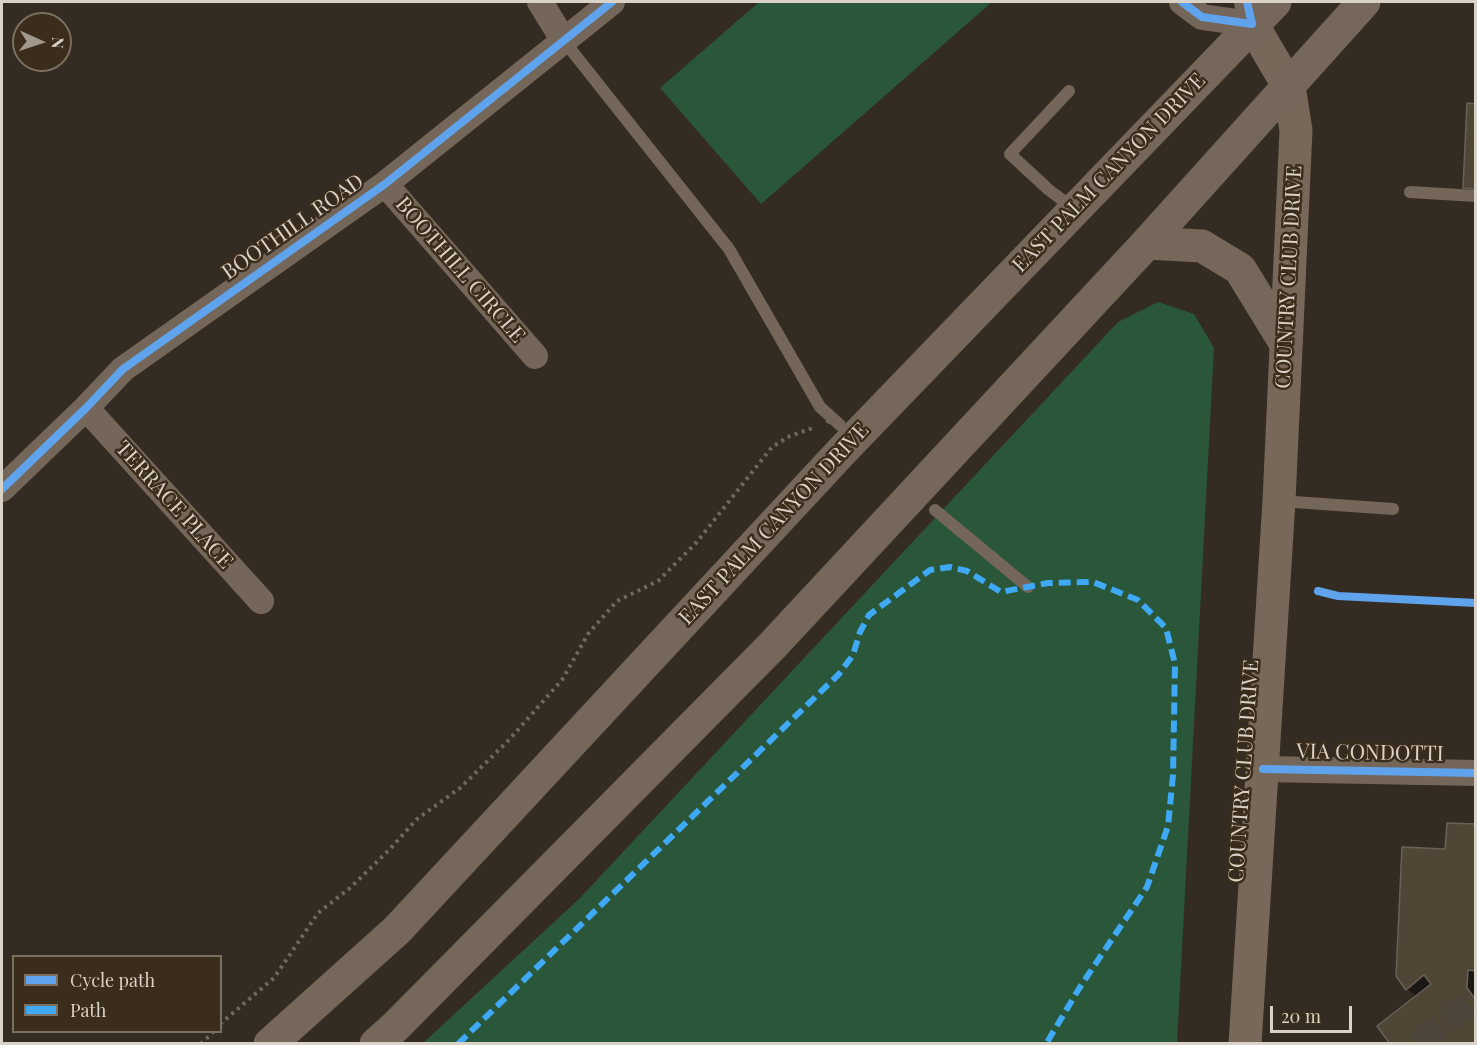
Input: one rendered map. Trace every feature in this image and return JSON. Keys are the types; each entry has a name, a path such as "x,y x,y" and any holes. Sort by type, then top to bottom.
{"main road":[{"path":"376,1044 772,646 1147,243 1364,2"},
{"name":"COUNTRY CLUB DRIVE","path":"1245,1044 1279,501 1296,130 1289,87 1258,9"},
{"name":"EAST PALM CANYON DRIVE","path":"270,1044 397,930 842,451 1074,209 1258,9"},
{"path":"1147,243 1202,246 1240,269 1286,344"}],"street":[{"path":"540,2 564,41"},
{"name":"BOOTHILL ROAD","path":"2,489 123,369 385,184 612,2"},
{"path":"1182,2 1202,17 1258,9"},
{"name":"BOOTHILL CIRCLE","path":"385,184 535,356"},
{"name":"TERRACE PLACE","path":"86,408 261,601"},
{"name":"VIA CONDOTTI","path":"1263,769 1476,773"}],"lane":[{"path":"564,41 729,249 820,407 833,424"},
{"path":"1070,91 1010,154 1049,190 1074,209"},
{"path":"1410,192 1476,196"},
{"path":"1279,501 1393,509"},
{"path":"935,510 1028,587"}],"path":[{"path":"222,1022 274,978 318,913 358,880 417,819 460,788 507,742 562,680 588,634 617,601 658,580 696,543 772,447 790,436 833,424 835,413"},
{"path":"201,1044 212,1033"}],"green space":[{"path":"759,2 992,2 761,204 660,88"},
{"path":"1158,302 1194,314 1214,348 1177,1043 422,1044 580,898 1118,322"}],"building":[{"path":"1467,103 1476,104 1476,189 1463,188"},
{"path":"1447,823 1476,824 1476,971 1468,970 1467,988 1476,1000 1476,1044 1390,1044 1377,1026 1431,984 1424,975 1406,990 1396,976 1402,847 1445,849"}],"tunnel":[{"path":"1418,1044 1476,998"}],"marked path":[{"path":"458,1044 839,674 853,655 860,632 869,615 930,570 950,567 967,571 1001,592 1048,583 1093,582 1138,600 1166,628 1175,664 1173,775 1168,826 1147,887 1080,987 1046,1044"}],"cycle path":[{"path":"2,489 123,369 385,184 612,2"},
{"path":"1182,2 1202,17 1252,24 1247,2"},
{"path":"1318,591 1338,596 1476,603"},
{"path":"1263,769 1476,773"}]}
